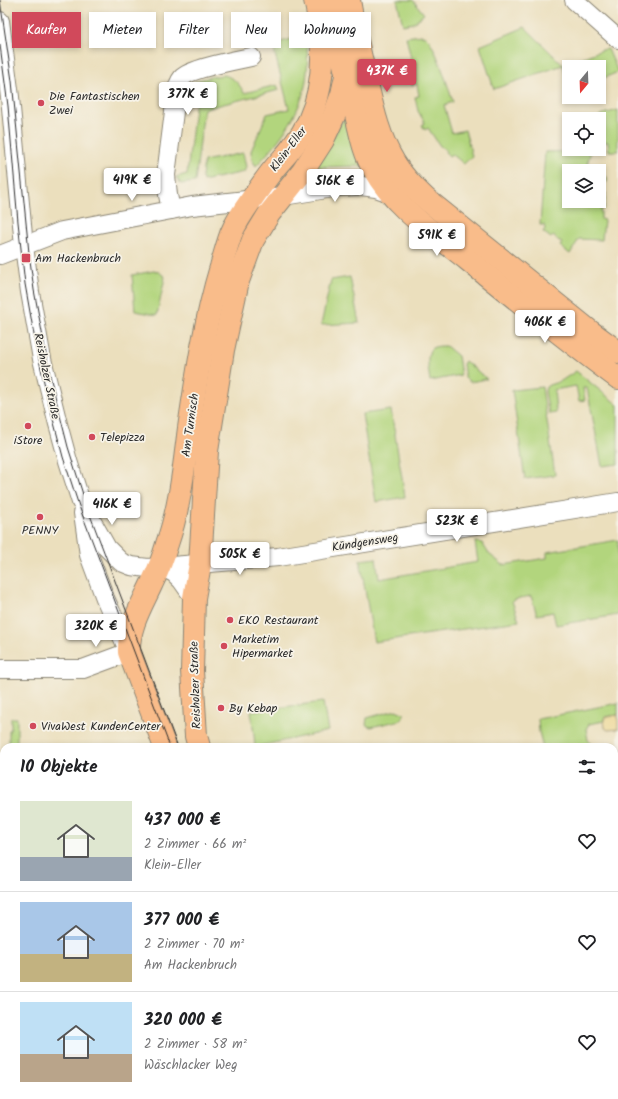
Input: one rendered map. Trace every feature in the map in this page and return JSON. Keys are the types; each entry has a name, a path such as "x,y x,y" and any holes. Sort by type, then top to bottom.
{"main road":[{"name":"Klein-Eller","path":"252,199 298,139 310,118 316,101 321,82 322,47 315,0"},
{"name":"Klein-Eller","path":"330,0 346,76 366,154 380,181 403,206 428,228 524,306 618,378"},
{"name":"Klein-Eller","path":"349,0 351,12"},
{"name":"Klein-Eller","path":"283,196 303,171 323,140 334,116 342,94 350,48"},
{"name":"Klein-Eller","path":"358,48 379,130 384,143 399,170 411,185 426,199 618,353"},
{"name":"Am Turnisch","path":"200,564 207,451 223,350 238,281 253,240 269,214 283,196"},
{"name":"Am Turnisch","path":"129,652 129,639 135,619 159,567 171,533 180,496 201,346 216,283 230,236 237,220 252,199"},
{"name":"Reisholzer Straße","path":"198,743 196,736 192,671 194,598 200,564"},
{"name":"Reisholzer Straße","path":"129,652 163,743"}],"street":[{"path":"574,0 618,39"},
{"name":"Reisholzer Straße","path":"0,20 10,97 24,246 30,292 42,359 68,461 81,502 89,555 105,598 129,652"},
{"path":"171,210 166,175 178,84 182,78 192,72 251,57"},
{"path":"0,255 62,231 192,206 283,196 321,189 353,186 376,188 390,193"},
{"path":"524,306 548,312 593,348 618,353"},
{"name":"Reisholzer Straße","path":"81,502 107,548 121,562 131,566 148,568 159,567 166,569 174,573 182,581 194,598"},
{"name":"Kündgensweg","path":"159,567 278,557 618,502"},
{"path":"0,669 83,669 129,652"}],"green space":[{"path":"397,0 413,0 424,14 413,23 403,25"},
{"path":"525,27 562,65 494,89 480,46"},
{"path":"421,35 427,38 434,49 453,102 444,105 452,133 465,130 472,156 464,164 452,154 449,156 428,128 425,130 422,125 425,123 418,111 415,97 419,96 417,84 412,85 408,62 412,62 406,37"},
{"path":"289,40 289,48 307,48 307,72 305,86 290,124 274,146 256,166 252,160 251,151 267,114 289,109 274,50 275,48 281,48 281,42"},
{"path":"608,49 618,72 606,77 606,60 576,60"},
{"path":"224,75 236,81 244,93 277,85 279,90 204,109 195,182 181,184 176,177 187,174 196,99 183,98 186,89 191,84 200,80"},
{"path":"618,110 618,151 609,151 608,142 606,142 606,113"},
{"path":"346,115 362,166 315,167"},
{"path":"545,152 562,152 562,156 589,156 587,164 562,164 562,208 604,208 601,209 601,219 604,220 602,240 579,239 570,254 560,246 562,243 553,236 551,238 543,232 545,229 544,225 540,225"},
{"path":"243,153 246,167 244,172 203,181 204,161"},
{"path":"154,271 159,272 165,277 157,315 135,311 132,275"},
{"path":"350,277 359,323 321,325 331,280"},
{"path":"446,346 458,356 461,375 430,381 428,363 430,351 435,347"},
{"path":"465,361 487,379 470,382 465,378 463,364"},
{"path":"576,371 618,405 618,464 602,466 587,388 583,388 585,400 579,401 576,386 554,390 556,413 549,414 545,391 546,387 561,381"},
{"path":"542,387 555,475 525,479 512,390"},
{"path":"391,410 405,497 376,502 362,414"},
{"path":"618,540 618,615 556,625 553,612 537,615 531,596 512,601 519,621 374,642 360,560 376,558 379,579 478,562 475,542 482,543 489,554 503,565 547,558 547,552"},
{"path":"323,702 328,731 273,743 255,743 251,711"},
{"path":"618,703 618,715 605,717 604,721 589,724 586,729 588,740 590,743 542,743 538,719"},
{"path":"396,710 403,713 401,720 371,727 366,725 367,718"},
{"path":"11,718 17,718 17,743 9,743 9,730 11,729"}],"sand":[{"path":"618,715 618,729 608,730 605,728 605,717"}],"tram line":[{"path":"0,0 12,81 29,253 34,290 51,380 68,447 87,507 176,743"},
{"path":"0,45 8,106 25,284 36,346 48,400 63,457 79,506 168,743"}],"place":[{"name":"Die Fantastischen Zwei","path":"41,103"},
{"name":"Am Hackenbruch","path":"26,258"},
{"name":"iStore","path":"28,426"},
{"name":"Telepizza","path":"92,437"},
{"name":"PENNY","path":"40,517"},
{"name":"EKO Restaurant","path":"230,620"},
{"name":"Marketim Hipermarket","path":"224,646"},
{"name":"By Kebap","path":"221,708"},
{"name":"VivaWest KundenCenter","path":"33,726"}]}
